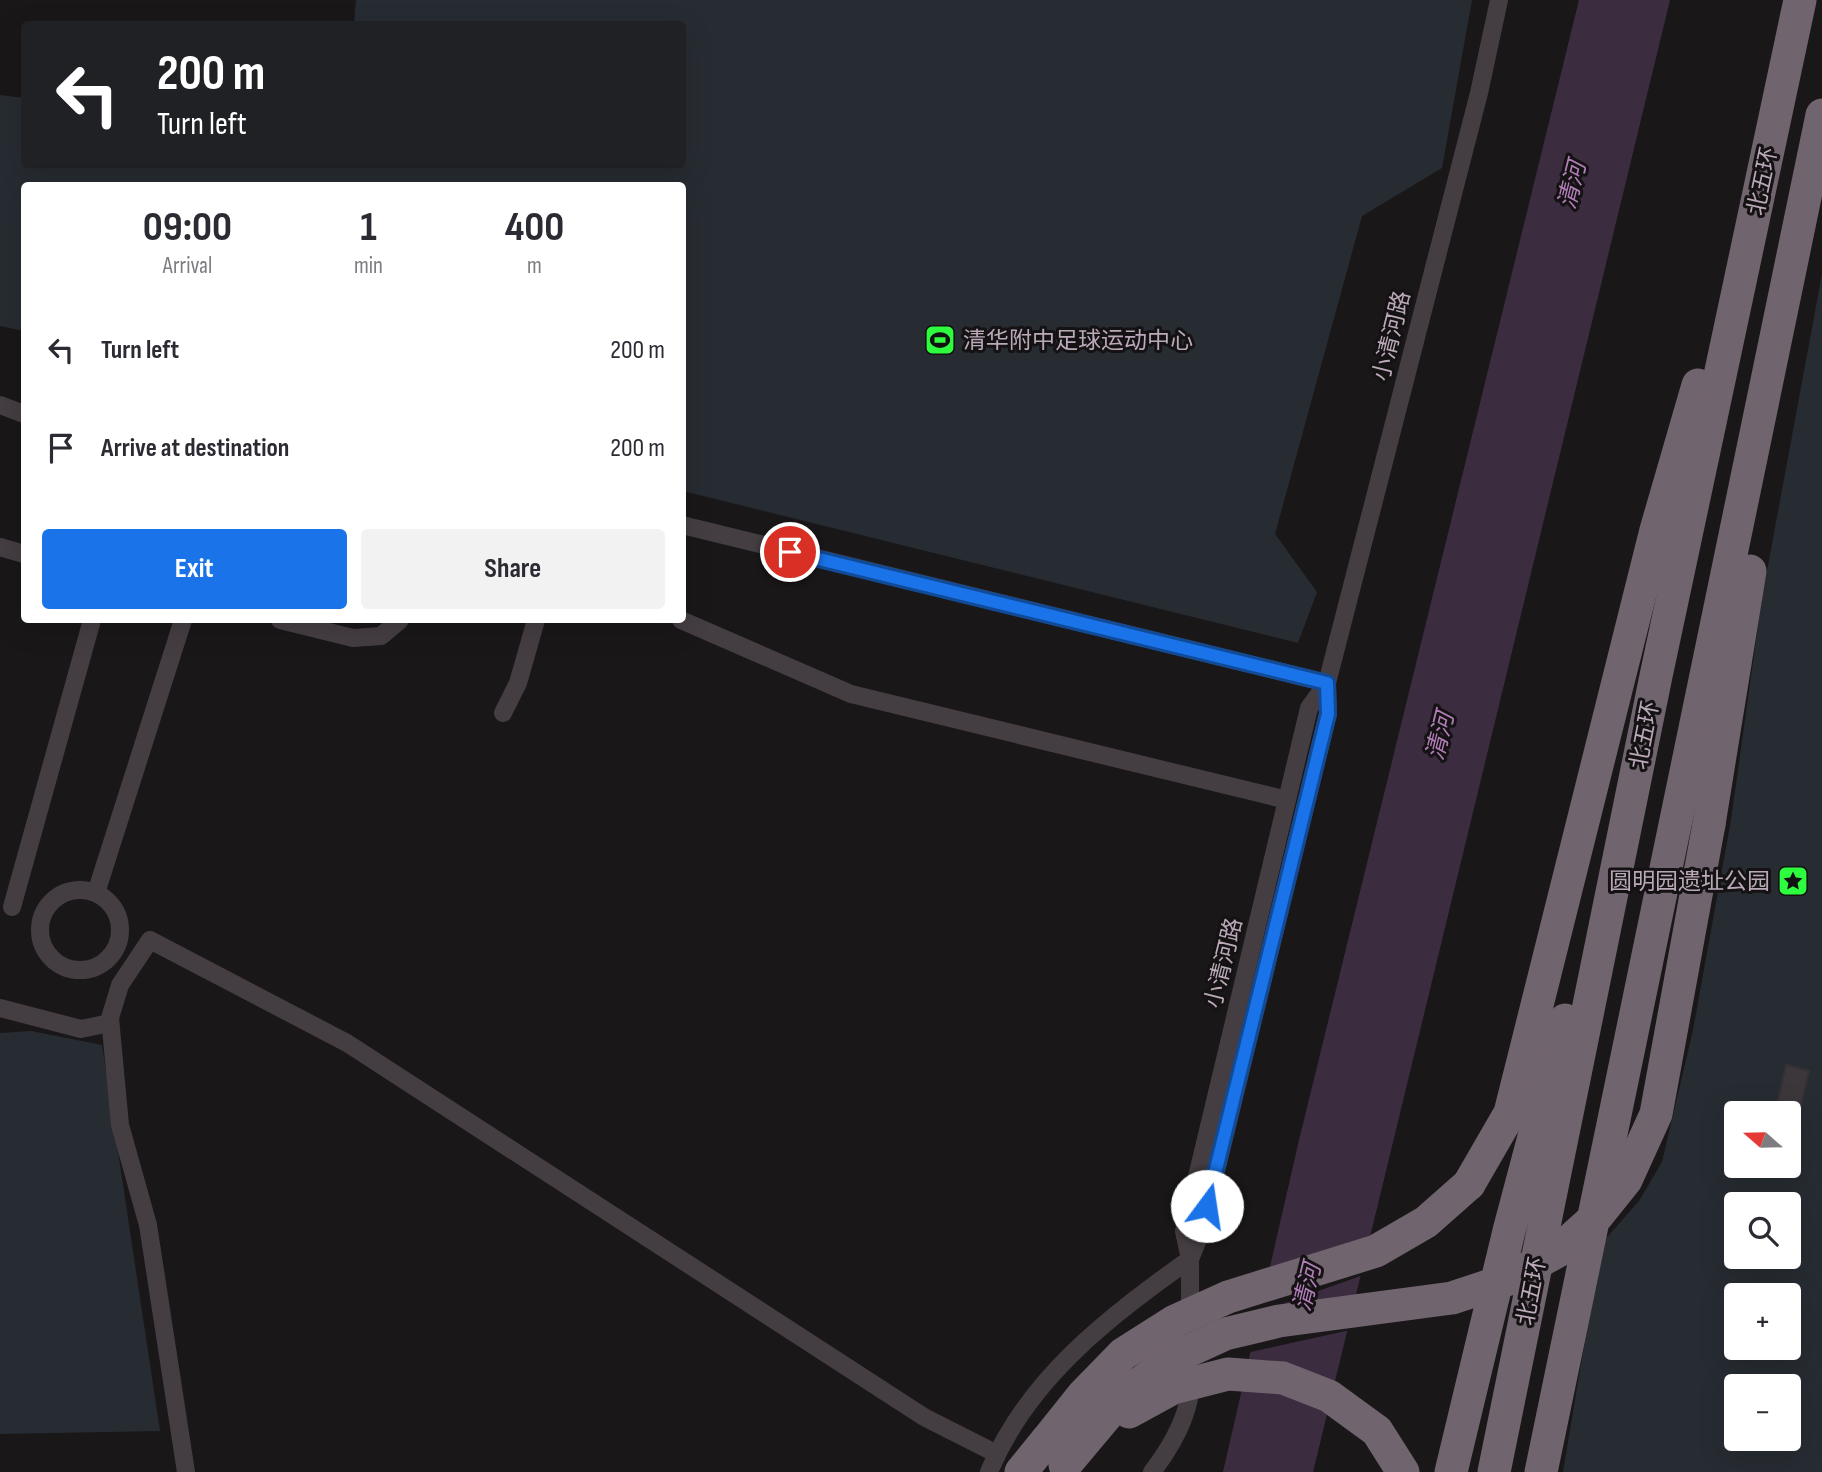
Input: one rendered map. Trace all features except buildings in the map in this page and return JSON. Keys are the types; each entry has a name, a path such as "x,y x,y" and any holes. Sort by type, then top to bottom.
{"highway":[{"name":"北五环","path":"1494,1472 1656,676 1800,0"},
{"path":"1009,1463 1083,1395 1123,1353 1175,1321 1228,1297 1376,1251 1426,1222 1469,1184 1510,1113 1656,530 1777,114"},
{"name":"北五环","path":"1541,1472 1821,118"},
{"path":"1063,1468 1123,1396 1175,1357 1225,1335 1279,1321 1452,1298 1506,1280 1558,1251 1598,1215 1626,1180 1657,1114 1710,824 1821,118"},
{"path":"1451,1472 1509,1231 1656,676"},
{"path":"1063,1468 1132,1409 1173,1388 1228,1374 1283,1378 1329,1396 1377,1431 1403,1472"}],"street":[{"name":"小清河路","path":"1190,1259 1201,1232 1328,714 1327,683 1479,93 1499,0"},
{"path":"0,405 21,413"},
{"path":"686,526 1327,683"},
{"path":"0,549 21,553"},
{"path":"686,622 851,694 1287,800"},
{"path":"42,915 6,906 91,623"},
{"path":"96,893 182,623"},
{"path":"292,623 353,638 381,636 396,623"},
{"path":"503,713 518,683 535,623"},
{"name":"小清河路","path":"1152,1472 1171,1447 1191,1394 1190,1259 1184,1231 1309,708 1327,683"},
{"path":"71,891 96,893 115,910 120,936 116,949 107,960 95,968 82,971 68,969 55,962 46,952 41,940 42,915 49,904 71,891"},
{"path":"120,936 150,940 347,1043 924,1417 1009,1463"},
{"path":"150,940 120,985 110,1023 120,1125 148,1225 186,1472"},
{"path":"0,1008 81,1029 110,1023"},
{"path":"1009,1463 1003,1438 1061,1363 1117,1312 1190,1259"},
{"path":"989,1472 1009,1463"}],"shaded area":[{"path":"356,0 1472,0 1442,168 1362,216 1275,534 1317,592 1298,643 686,492 686,182 21,182 21,330 0,326 0,95 21,98 21,168 686,168 686,21 354,21"},
{"path":"1822,274 1822,1472 1563,1472 1601,1244 1639,1201 1662,1162 1693,1030 1731,820 1762,598"},
{"path":"31,1031 102,1045 160,1431 0,1434 0,1033"}],"water":[{"name":"清河","path":"1579,0 1670,0 1313,1472 1223,1472 1299,1140"}],"pier":[{"path":"1368,1252 1363,1275 1255,1314 1261,1290"},
{"path":"1355,1307 1350,1330 1246,1353 1252,1331"}],"place":[{"name":"清华附中足球运动中心","path":"940,340"},
{"name":"圆明园遗址公园","path":"1793,881"}],"route":[{"path":"790,552 1327,683 1328,714 1207,1206"}]}
